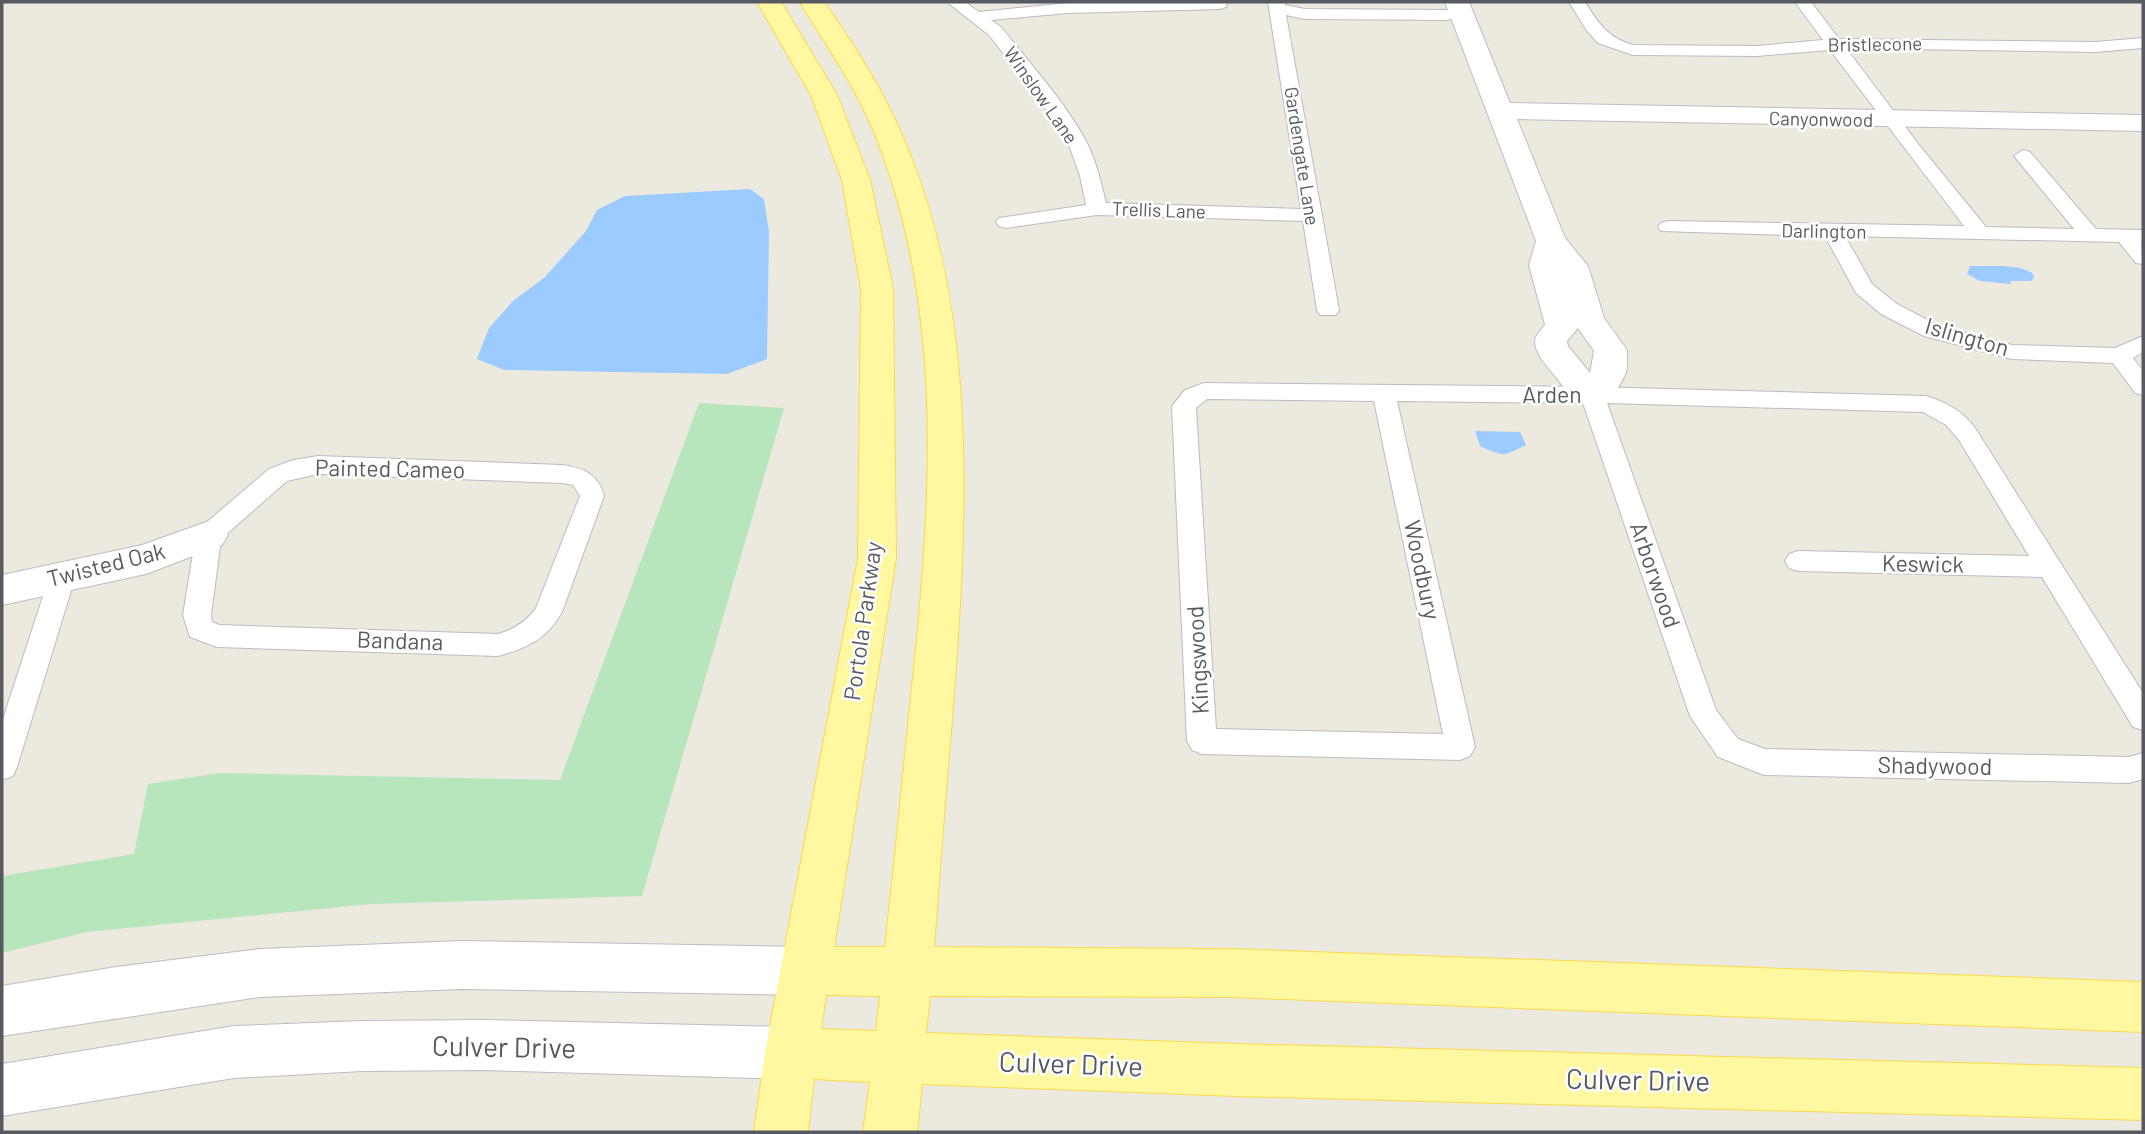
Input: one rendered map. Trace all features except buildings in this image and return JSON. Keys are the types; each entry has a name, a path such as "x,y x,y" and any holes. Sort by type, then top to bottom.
{"main road":[{"name":"Portola Parkway","path":"769,2 824,94 856,180 877,289 877,558 791,1053 781,1132"},
{"path":"811,2 865,84 902,170 930,274 945,406 944,555 908,973 890,1132"},
{"path":"805,971 1245,973 2143,1007"},
{"name":"Culver Drive","path":"791,1053 1237,1070 2143,1094"}],"street":[{"name":"Winslow Lane","path":"955,2 978,18 1009,47 1060,115 1077,142 1090,176 1097,208"},
{"name":"Bristlecone","path":"1577,2 1598,37 1633,50 1757,51 1859,42 2095,47 2143,43"},
{"path":"1802,2 1850,62 1889,121 1981,234"},
{"path":"978,18 1025,10 1164,9 1220,4"},
{"path":"1276,5 1305,14 1447,15 1460,6"},
{"name":"Gardengate Lane","path":"1276,5 1328,310"},
{"name":"Arborwood","path":"1460,6 1551,241 1573,266 1589,320 1611,350 1609,372 1591,395"},
{"name":"Canyonwood","path":"1499,111 1889,121 2143,124"},
{"path":"2023,156 2090,235"},
{"name":"Trellis Lane","path":"1006,222 1097,208 1312,215"},
{"name":"Darlington","path":"1668,228 2134,236"},
{"name":"Islington","path":"1832,231 1864,288 1889,309 1932,331 2012,352 2119,356"},
{"path":"2134,236 2143,258"},
{"name":"Arborwood","path":"1551,241 1544,265 1562,327 1552,337 1554,353 1591,395 1704,716 1728,748"},
{"path":"2143,343 2119,356 2143,387"},
{"name":"Arden","path":"1184,406 1193,396 1204,391 1591,395 1926,404 1942,410 1957,421 2047,567"},
{"name":"Woodbury","path":"1384,394 1460,747"},
{"name":"Kingswood","path":"1184,406 1202,741 1460,747"},
{"name":"Painted Cameo","path":"209,535 278,475 293,469 318,466 562,474 580,477 590,486"},
{"name":"Bandana","path":"209,535 197,615 200,629 217,636 498,645 538,629 548,612 593,496 590,486"},
{"name":"Twisted Oak","path":"2,590 146,559 209,535"},
{"name":"Keswick","path":"1798,561 2047,567"},
{"path":"2047,567 2143,718"},
{"path":"2,767 62,578"},
{"name":"Shadywood","path":"1728,748 1764,762 2129,770 2143,766"},
{"path":"2,1011 117,992 274,972 462,965 805,971"},
{"name":"Culver Drive","path":"2,1090 234,1052 483,1045 791,1053"}],"green space":[{"path":"699,403 784,408 642,896 371,904 87,932 2,953 2,876 134,854 148,784 219,773 560,780"}],"water":[{"path":"750,189 764,199 769,232 767,359 727,374 504,370 477,359 489,328 513,301 544,278 586,231 597,210 625,196"},
{"path":"1970,266 2021,268 2032,273 2034,278 2031,281 2010,281 2011,284 1980,281 1967,274"},
{"path":"1475,431 1520,432 1526,445 1500,454 1480,446"}]}
